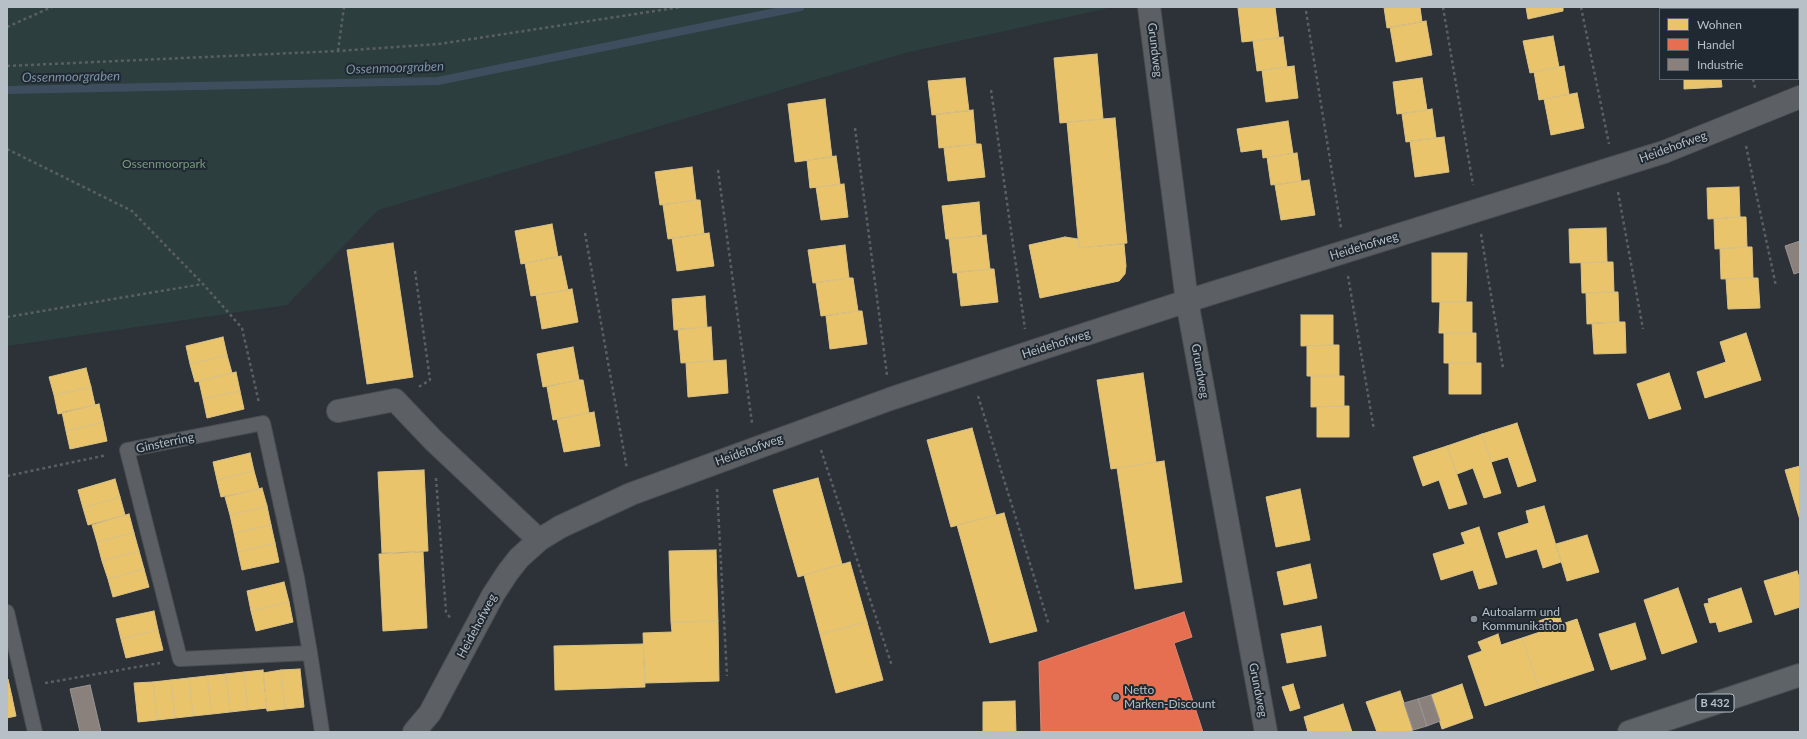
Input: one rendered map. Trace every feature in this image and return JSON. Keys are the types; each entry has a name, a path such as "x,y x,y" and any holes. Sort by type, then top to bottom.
{"main road":[{"name":"B 432","path":"1629,732 1800,674"}],"street":[{"name":"Grundweg","path":"1150,7 1187,301 1266,732"},
{"name":"Heidehofweg","path":"414,732 430,713 493,595 519,558 539,540 560,527 631,494 813,426 1028,353 1187,301 1664,152 1800,98"},
{"path":"338,411 395,400 433,440 539,540"}],"lane":[{"name":"Ginsterring","path":"180,659 127,450 263,422"},
{"path":"263,422 297,578 322,732"},
{"path":"7,612 35,732"},
{"path":"180,659 310,653"}],"path":[{"path":"7,27 52,7"},
{"path":"338,51 344,7"},
{"path":"7,66 338,51 439,44 680,7"},
{"path":"1443,7 1478,210 1503,368"},
{"path":"1581,7 1614,168 1643,329"},
{"path":"1306,11 1374,430"},
{"path":"991,90 1028,353"},
{"path":"1741,121 1776,286"},
{"path":"854,128 890,399"},
{"path":"7,149 132,211 203,284 242,328 263,422"},
{"path":"718,170 755,447"},
{"path":"586,233 631,494"},
{"path":"395,400 430,380 415,271"},
{"path":"7,317 203,284"},
{"path":"971,372 1049,625"},
{"path":"813,426 892,666"},
{"path":"433,440 446,612 469,641"},
{"path":"7,476 127,450"},
{"path":"715,462 727,676"},
{"path":"25,686 180,659"}],"green space":[{"name":"Ossenmoorpark","path":"7,7 1113,7 905,53 378,210 287,305 7,346"}],"building: Wohnen":[{"path":"1275,7 1279,38 1242,42 1238,8"},
{"path":"1384,7 1420,7 1422,22 1387,28"},
{"path":"1526,7 1563,7 1563,11 1528,19"},
{"path":"1671,7 1704,7 1704,8"},
{"path":"1426,21 1432,55 1396,62 1390,27"},
{"path":"1553,36 1559,67 1530,73 1523,41"},
{"path":"1283,37 1287,67 1257,71 1253,41"},
{"path":"1097,54 1103,119 1060,123 1054,58"},
{"path":"1294,66 1298,98 1266,102 1262,70"},
{"path":"1564,66 1569,94 1539,100 1534,72"},
{"path":"965,78 969,111 932,115 928,81"},
{"path":"1422,78 1427,110 1397,114 1393,82"},
{"path":"1684,80 1721,80 1722,87 1684,89"},
{"path":"1577,93 1584,128 1551,135 1544,99"},
{"path":"825,99 832,157 795,162 788,104"},
{"path":"1432,109 1436,138 1406,142 1402,114"},
{"path":"973,110 976,144 939,148 936,114"},
{"path":"1115,118 1127,243 1079,248 1067,122"},
{"path":"1288,121 1293,153 1263,158 1262,149 1241,152 1237,129"},
{"path":"1444,137 1449,172 1415,177 1410,141"},
{"path":"981,144 985,177 948,181 944,148"},
{"path":"1297,153 1301,181 1271,185 1267,157"},
{"path":"836,156 840,184 810,188 807,160"},
{"path":"692,167 696,200 660,205 655,172"},
{"path":"1309,180 1315,215 1281,220 1275,185"},
{"path":"844,184 848,217 821,220 816,187"},
{"path":"1739,187 1740,217 1708,219 1707,188"},
{"path":"700,200 704,234 668,239 663,205"},
{"path":"979,202 982,236 946,239 942,206"},
{"path":"1746,217 1747,247 1715,249 1714,219"},
{"path":"552,224 558,257 521,264 515,231"},
{"path":"1606,228 1607,262 1570,263 1569,229"},
{"path":"709,233 714,266 677,271 672,238"},
{"path":"986,235 990,269 953,273 949,239"},
{"path":"1065,237 1078,239 1079,248 1124,244 1126,266 1125,274 1119,281 1040,298 1029,245"},
{"path":"393,243 413,377 367,384 347,250"},
{"path":"845,245 849,278 813,283 808,250"},
{"path":"1752,247 1753,278 1721,279 1720,249"},
{"path":"1432,253 1467,253 1466,302 1432,302"},
{"path":"561,256 568,290 531,296 525,263"},
{"path":"1613,262 1614,292 1582,293 1581,263"},
{"path":"994,269 998,302 961,306 957,272"},
{"path":"853,278 858,311 821,316 816,283"},
{"path":"1758,278 1760,308 1728,309 1726,279"},
{"path":"572,289 578,322 542,329 536,295"},
{"path":"1618,292 1619,322 1587,324 1586,293"},
{"path":"705,296 707,327 674,330 672,299"},
{"path":"1440,302 1472,302 1472,333 1439,333"},
{"path":"862,311 867,344 830,349 826,316"},
{"path":"1301,315 1333,315 1333,345 1301,346"},
{"path":"1625,322 1626,353 1594,354 1592,323"},
{"path":"711,327 713,361 681,363 678,329"},
{"path":"1444,333 1476,333 1476,363 1444,363"},
{"path":"1746,333 1761,380 1705,398 1697,372 1726,362 1720,342"},
{"path":"223,337 227,355 190,364 186,346"},
{"path":"1339,345 1339,376 1307,376 1307,346"},
{"path":"573,347 579,380 543,387 537,354"},
{"path":"227,355 232,373 195,382 190,364"},
{"path":"726,360 728,393 688,397 686,363"},
{"path":"1449,363 1481,363 1481,394 1449,394"},
{"path":"86,368 91,387 54,395 49,377"},
{"path":"236,372 240,391 203,399 199,381"},
{"path":"1143,373 1156,462 1111,469 1097,380"},
{"path":"1669,373 1681,409 1649,419 1637,384"},
{"path":"1311,376 1344,376 1344,406 1311,407"},
{"path":"583,380 589,413 553,420 547,387"},
{"path":"91,387 95,405 58,414 54,395"},
{"path":"240,391 244,409 207,418 203,399"},
{"path":"99,404 103,422 66,431 62,412"},
{"path":"1349,406 1349,437 1317,437 1317,407"},
{"path":"594,412 600,446 564,452 557,419"},
{"path":"103,422 107,441 70,449 66,431"},
{"path":"1517,423 1536,481 1518,487 1508,457 1491,462 1482,434"},
{"path":"972,428 996,515 951,527 927,440"},
{"path":"1482,434 1501,493 1484,498 1473,468 1457,474 1447,446"},
{"path":"1447,446 1467,504 1449,509 1439,480 1423,486 1413,457"},
{"path":"250,453 254,471 217,480 213,462"},
{"path":"1164,461 1182,582 1135,589 1117,468"},
{"path":"1800,466 1800,520 1785,470"},
{"path":"424,470 428,551 382,553 378,472"},
{"path":"254,471 259,489 221,497 217,480"},
{"path":"818,478 842,564 798,577 773,490"},
{"path":"115,479 120,497 83,508 78,490"},
{"path":"262,488 267,506 230,515 225,497"},
{"path":"1300,489 1310,540 1276,547 1266,497"},
{"path":"120,497 125,515 88,525 83,508"},
{"path":"267,506 271,525 234,533 230,515"},
{"path":"1544,506 1561,562 1543,568 1537,549 1506,558 1498,533 1529,523 1526,511"},
{"path":"1004,513 1037,631 990,643 957,525"},
{"path":"129,514 134,533 97,542 92,525"},
{"path":"271,525 275,543 238,552 234,533"},
{"path":"1479,527 1497,584 1479,589 1473,570 1441,580 1433,554 1465,544 1461,533"},
{"path":"134,533 139,551 102,561 97,542"},
{"path":"1587,535 1599,572 1567,581 1556,544"},
{"path":"275,543 279,562 242,570 238,552"},
{"path":"716,550 718,621 671,622 669,551"},
{"path":"139,551 144,569 108,579 102,561"},
{"path":"423,552 427,628 383,631 379,554"},
{"path":"850,562 867,622 820,634 804,575"},
{"path":"1310,564 1317,598 1284,605 1277,572"},
{"path":"144,569 149,587 113,597 108,579"},
{"path":"1797,571 1800,580 1800,607 1775,615 1764,581"},
{"path":"284,582 289,602 251,611 247,591"},
{"path":"1678,588 1697,642 1662,654 1644,600"},
{"path":"1741,588 1752,622 1719,632 1716,622 1710,623 1704,604 1709,603 1708,599"},
{"path":"289,602 293,622 256,631 251,611"},
{"path":"154,611 158,630 121,639 116,619"},
{"path":"1559,614 1562,624 1577,619 1594,670 1539,688 1522,638 1543,631 1539,621"},
{"path":"718,621 719,681 645,683 643,633 672,632 671,622"},
{"path":"867,622 883,680 836,693 820,634"},
{"path":"1635,623 1646,659 1611,670 1599,634"},
{"path":"1321,626 1326,656 1287,663 1281,634"},
{"path":"158,630 163,650 126,658 121,639"},
{"path":"1498,634 1501,645 1522,638 1539,688 1485,706 1468,656 1482,651 1478,642"},
{"path":"643,644 645,687 555,690 554,646"},
{"path":"300,669 304,707 285,709 281,670"},
{"path":"263,670 267,708 248,710 244,672"},
{"path":"281,670 285,709 267,711 263,673"},
{"path":"244,672 248,710 230,712 226,674"},
{"path":"226,674 230,712 212,714 207,676"},
{"path":"207,676 212,714 193,716 189,678"},
{"path":"189,678 193,716 175,718 171,680"},
{"path":"7,679 12,697 7,698"},
{"path":"171,680 175,718 157,720 153,682"},
{"path":"153,682 157,720 138,722 134,683"},
{"path":"1293,684 1300,708 1290,711 1282,687"},
{"path":"1462,684 1473,718 1442,729 1431,695"},
{"path":"1400,691 1413,730 1408,732 1377,732 1366,702"},
{"path":"12,697 16,716 7,718 7,698"},
{"path":"1015,701 1016,732 983,732 983,702"},
{"path":"1343,704 1352,732 1308,732 1304,717"}],"building: Handel":[{"name":"Netto Marken-Discount","path":"1184,612 1192,637 1174,643 1203,732 1041,732 1039,662"}],"building: Industrie":[{"path":"1800,241 1800,272 1794,274 1785,246"},
{"path":"90,685 101,732 80,732 70,689"},
{"path":"1431,695 1440,721 1427,726 1418,699"},
{"path":"1418,699 1427,726 1413,730 1404,703"}],"waterway":[{"name":"Ossenmoorgraben","path":"7,90 438,81 800,7"}],"place":[{"name":"Autoalarm und Kommunikation","path":"1474,619"},
{"name":"Netto Marken-Discount","path":"1116,697"}]}
